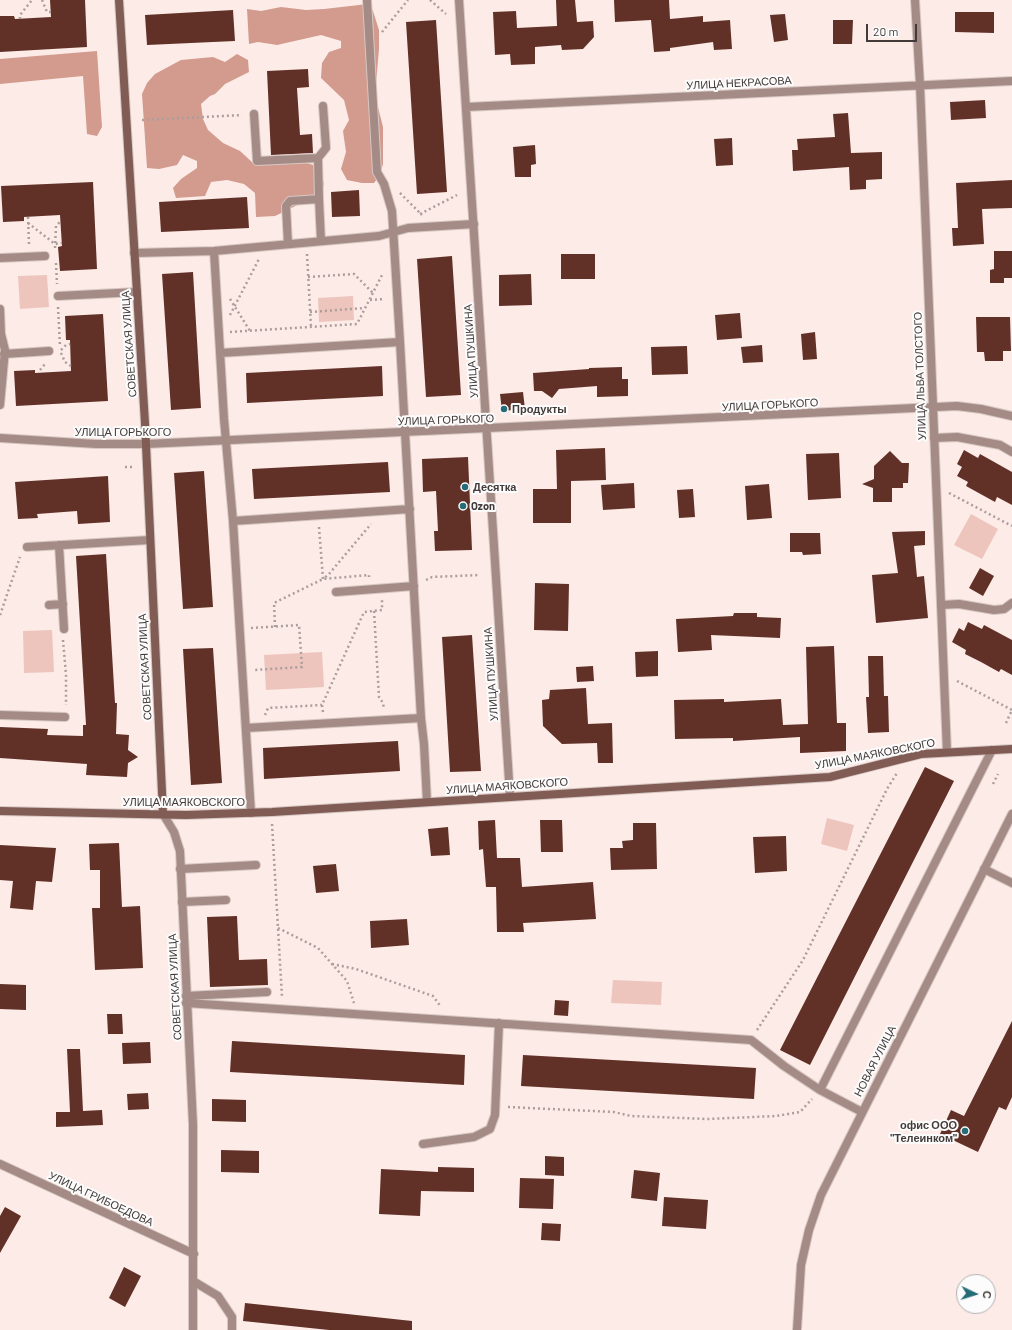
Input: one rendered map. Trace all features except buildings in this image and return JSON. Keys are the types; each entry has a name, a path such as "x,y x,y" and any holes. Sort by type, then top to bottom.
{"street":[{"name":"СОВЕТСКАЯ УЛИЦА","path":"119,0 146,444 163,814 174,832 180,851 193,1125 194,1254 192,1330"},
{"path":"367,0 377,172 384,184 392,211 427,802"},
{"name":"УЛИЦА ПУШКИНА","path":"459,0 510,796"},
{"name":"УЛИЦА ЛЬВА ТОЛСТОГО","path":"915,0 920,85 947,752"},
{"name":"УЛИЦА НЕКРАСОВА","path":"466,107 1012,81"},
{"path":"321,241 318,158 326,148 323,106"},
{"path":"254,114 257,161 318,158"},
{"path":"288,244 286,206 290,201 319,200"},
{"path":"134,253 214,251 379,236 408,228 474,224"},
{"path":"214,251 240,629 250,813"},
{"path":"0,258 45,256"},
{"path":"58,296 137,292"},
{"path":"0,309 1,334 4,354 0,404"},
{"path":"220,353 400,342"},
{"path":"4,354 49,351"},
{"name":"УЛИЦА ГОРЬКОГО","path":"0,438 96,444 146,444 957,406 981,409 1012,416"},
{"path":"934,438 957,437 1000,445 1012,452"},
{"path":"233,521 410,509"},
{"path":"27,547 150,540"},
{"path":"59,545 64,629"},
{"path":"336,592 414,586"},
{"path":"941,605 958,604 994,610 1004,609 1012,603"},
{"path":"49,605 63,604"},
{"path":"0,715 65,717"},
{"path":"246,728 421,718"},
{"name":"УЛИЦА МАЯКОВСКОГО","path":"0,811 163,814 272,812 830,777 900,759 947,752 1012,749"},
{"path":"820,1090 992,750"},
{"name":"НОВАЯ УЛИЦА","path":"797,1330 801,1265 809,1230 821,1195 1012,814"},
{"path":"180,869 256,865"},
{"path":"984,870 1012,883"},
{"path":"182,902 226,900"},
{"path":"186,1000 267,992"},
{"path":"186,1000 283,1009 751,1040 784,1066 820,1090 862,1112"},
{"path":"422,1144 474,1137 490,1129 495,1115 499,1023"},
{"name":"УЛИЦА ГРИБОЕДОВА","path":"0,1164 194,1254"},
{"path":"193,1281 218,1296 232,1317 232,1330"}],"path":[{"path":"20,19 20,15 32,0"},
{"path":"42,0 47,12 51,12"},
{"path":"382,32 408,0"},
{"path":"430,0 446,14"},
{"path":"142,120 254,114"},
{"path":"396,189 433,227"},
{"path":"415,217 457,195"},
{"path":"28,217 30,256"},
{"path":"55,249 56,226 61,221"},
{"path":"28,223 55,244 62,243"},
{"path":"306,242 311,327"},
{"path":"220,332 266,246"},
{"path":"220,332 357,324 384,272"},
{"path":"308,277 354,274 373,293"},
{"path":"227,293 250,331"},
{"path":"310,312 365,308"},
{"path":"70,344 66,344 61,350 65,362 71,366"},
{"path":"125,467 134,466"},
{"path":"936,486 1012,526"},
{"path":"275,627 274,603 329,574 382,511"},
{"path":"318,515 323,578"},
{"path":"0,615 16,567 27,547"},
{"path":"323,578 369,575 370,590"},
{"path":"414,586 432,577 480,575"},
{"path":"323,724 322,705 364,612 382,610 381,589"},
{"path":"374,611 379,697 383,703 384,720"},
{"path":"240,629 299,625 302,667 263,670"},
{"path":"64,629 63,644 66,675 65,717"},
{"path":"944,674 1012,710 1006,723"},
{"path":"261,727 268,708 322,705"},
{"path":"751,1040 803,960 887,789 901,768"},
{"path":"993,784 998,774"},
{"path":"272,812 283,1009"},
{"path":"278,928 318,948 347,981 357,1014"},
{"path":"332,964 356,969 433,996 440,1005 443,1020"},
{"path":"495,1107 614,1112 631,1116 707,1119 776,1116 800,1112 820,1090"}],"shaded area":[{"path":"368,4 373,11 379,30 375,95 383,127 383,164 380,175 374,183 362,183 347,180 341,169 346,152 343,131 349,120 344,100 321,78 322,63 329,52 341,48 341,41 321,35 277,45 258,42 249,44 247,9 261,11 281,7 306,10"},
{"path":"97,51 102,127 97,136 87,134 83,76 0,84 0,59"},
{"path":"237,54 248,60 249,72 225,84 215,94 210,96 201,104 203,119 208,130 223,143 240,151 253,163 269,165 279,160 293,164 300,161 313,165 321,173 324,184 320,194 275,216 256,217 255,193 244,184 227,180 211,182 205,196 176,198 173,188 181,179 197,168 197,161 183,155 177,165 159,169 147,168 142,94 147,83 155,74 181,60 213,57 225,62"},
{"path":"47,275 49,307 20,309 18,276"},
{"path":"353,296 354,320 319,322 318,298"},
{"path":"971,514 998,529 982,559 954,545"},
{"path":"52,630 54,672 24,673 23,631"},
{"path":"322,652 324,687 266,690 264,655"},
{"path":"827,818 854,825 847,851 821,844"},
{"path":"613,980 662,982 661,1005 611,1003"}],"place":[{"name":"Продукты","path":"504,409"},
{"name":"Десятка","path":"465,487"},
{"name":"Ozon","path":"463,506"},
{"name":"офис ООО \"Телеинком\"","path":"965,1131"}]}
